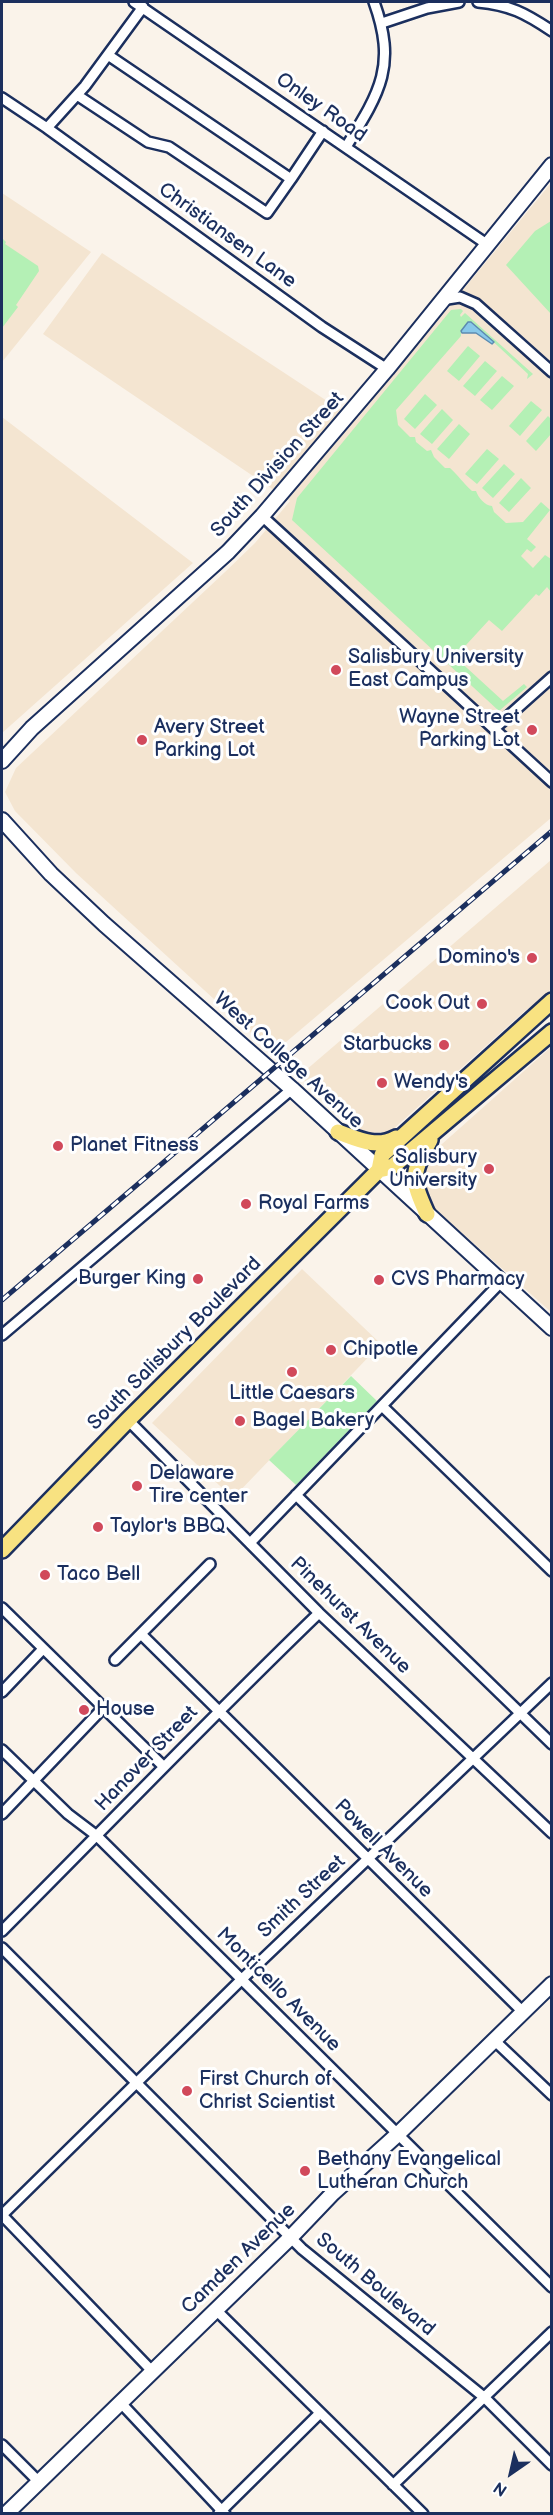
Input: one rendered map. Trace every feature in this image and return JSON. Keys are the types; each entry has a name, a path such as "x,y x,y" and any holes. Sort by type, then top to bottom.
{"main road":[{"name":"South Salisbury Boulevard","path":"379,1170 382,1155 552,1001"},
{"name":"South Salisbury Boulevard","path":"2,1550 128,1420 379,1170 392,1167 552,1032"},
{"path":"427,1214 414,1186 418,1162 435,1131"},
{"path":"338,1132 379,1144 386,1143 406,1132"}],"street":[{"path":"346,147 372,106 380,88 386,57 382,23 374,2"},
{"path":"382,23 427,8 459,2"},
{"path":"478,2 503,4 534,19 552,31"},
{"path":"47,128 108,55 139,4"},
{"name":"Onley Road","path":"139,4 488,245"},
{"path":"108,55 291,179"},
{"path":"76,95 148,142 169,147 267,213 323,131"},
{"name":"Christiansen Lane","path":"2,98 322,327 387,369"},
{"name":"South Division Street","path":"2,761 32,728 228,552 262,516 387,369 552,165"},
{"path":"441,300 460,297 476,304 552,372"},
{"path":"262,516 552,782"},
{"path":"495,728 552,677"},
{"name":"West College Avenue","path":"2,820 51,874 167,982 292,1089 552,1328"},
{"path":"2,1335 292,1089"},
{"path":"250,1543 501,1282"},
{"path":"382,1406 552,1570"},
{"name":"Pinehurst Avenue","path":"128,1420 319,1613 471,1759 552,1833"},
{"path":"296,1495 552,1743"},
{"path":"115,1660 210,1564"},
{"path":"2,1608 164,1767"},
{"name":"Hanover Street","path":"2,1931 98,1836 219,1710 319,1613"},
{"name":"Powell Avenue","path":"141,1634 523,2012"},
{"path":"2,1692 43,1649"},
{"name":"Smith Street","path":"2,2215 242,1979 552,1683"},
{"path":"2,1814 104,1707"},
{"name":"Monticello Avenue","path":"2,1750 32,1781 82,1826 98,1836 552,2287"},
{"name":"South Boulevard","path":"2,1948 291,2237 354,2293 485,2398 552,2465"},
{"name":"Camden Avenue","path":"6,2514 291,2237 333,2193 398,2134 552,1984"},
{"path":"494,2040 552,2095"},
{"path":"2,2215 152,2371"},
{"path":"215,2309 423,2514"},
{"path":"393,2485 552,2332"},
{"path":"120,2402 222,2512 320,2413"},
{"path":"2,2445 38,2481"}],"shaded area":[{"name":"Salisbury University East Campus","path":"551,183 551,818 273,1053 76,873 15,811 5,792 16,768 255,543 290,501 43,334 102,253 356,420"},
{"path":"2,193 91,252 2,362"},
{"path":"2,417 193,563 2,733"},
{"path":"551,860 551,989 390,1132 361,1133 299,1076"},
{"name":"Salisbury University","path":"551,1047 551,1312 435,1209 421,1182 433,1152"},
{"path":"302,1269 381,1344 233,1498 152,1423"}],"green space":[{"path":"551,221 551,314 506,265 535,231"},
{"path":"2,238 5,244 38,266 39,271 16,305 18,307 2,328"},
{"path":"461,309 463,311 461,317 465,313 533,374 527,379 528,374 472,322 461,331 461,336 396,410 398,425 410,437 415,437 416,442 427,451 431,450 434,457 445,468 450,468 472,491 476,491 482,501 492,506 494,512 506,523 523,522 541,502 550,510 527,539 536,547 531,552 527,549 521,556 533,568 545,555 551,559 551,592 547,587 539,596 536,594 502,631 489,620 455,657 503,701 524,684 527,687 499,711 292,520 297,498 451,310"},
{"path":"468,346 480,356 459,381 447,371"},
{"path":"485,361 497,371 475,396 463,386"},
{"path":"502,376 514,386 492,410 480,400"},
{"path":"425,394 437,405 415,429 404,419"},
{"path":"531,401 542,410 520,436 509,426"},
{"path":"442,409 453,420 432,444 420,434"},
{"path":"548,416 551,419 551,434 536,451 526,441"},
{"path":"459,424 470,434 449,459 437,449"},
{"path":"487,449 499,459 477,484 465,474"},
{"path":"504,464 515,474 493,498 482,488"},
{"path":"521,478 531,488 509,512 499,503"},
{"path":"351,1376 377,1401 296,1485 269,1460"}],"water":[{"path":"468,322 471,322 494,342 492,344 476,333 462,333 461,331"}],"railway":[{"path":"2,1300 552,831"}],"place":[{"name":"Salisbury University East Campus","path":"336,670"},
{"name":"Wayne Street Parking Lot","path":"532,730"},
{"name":"Avery Street Parking Lot","path":"142,740"},
{"name":"Domino's","path":"532,958"},
{"name":"Cook Out","path":"482,1004"},
{"name":"Starbucks","path":"444,1045"},
{"name":"Wendy's","path":"382,1083"},
{"name":"Planet Fitness","path":"58,1146"},
{"name":"Salisbury University","path":"489,1169"},
{"name":"Royal Farms","path":"246,1204"},
{"name":"Burger King","path":"198,1279"},
{"name":"CVS Pharmacy","path":"379,1280"},
{"name":"Chipotle","path":"331,1350"},
{"name":"Little Caesars","path":"292,1372"},
{"name":"Bagel Bakery","path":"240,1421"},
{"name":"Delaware Tire center","path":"137,1486"},
{"name":"Taylor's BBQ","path":"98,1527"},
{"name":"Taco Bell","path":"45,1575"},
{"name":"House","path":"84,1710"},
{"name":"First Church of Christ Scientist","path":"187,2091"},
{"name":"Bethany Evangelical Lutheran Church","path":"305,2171"}]}
